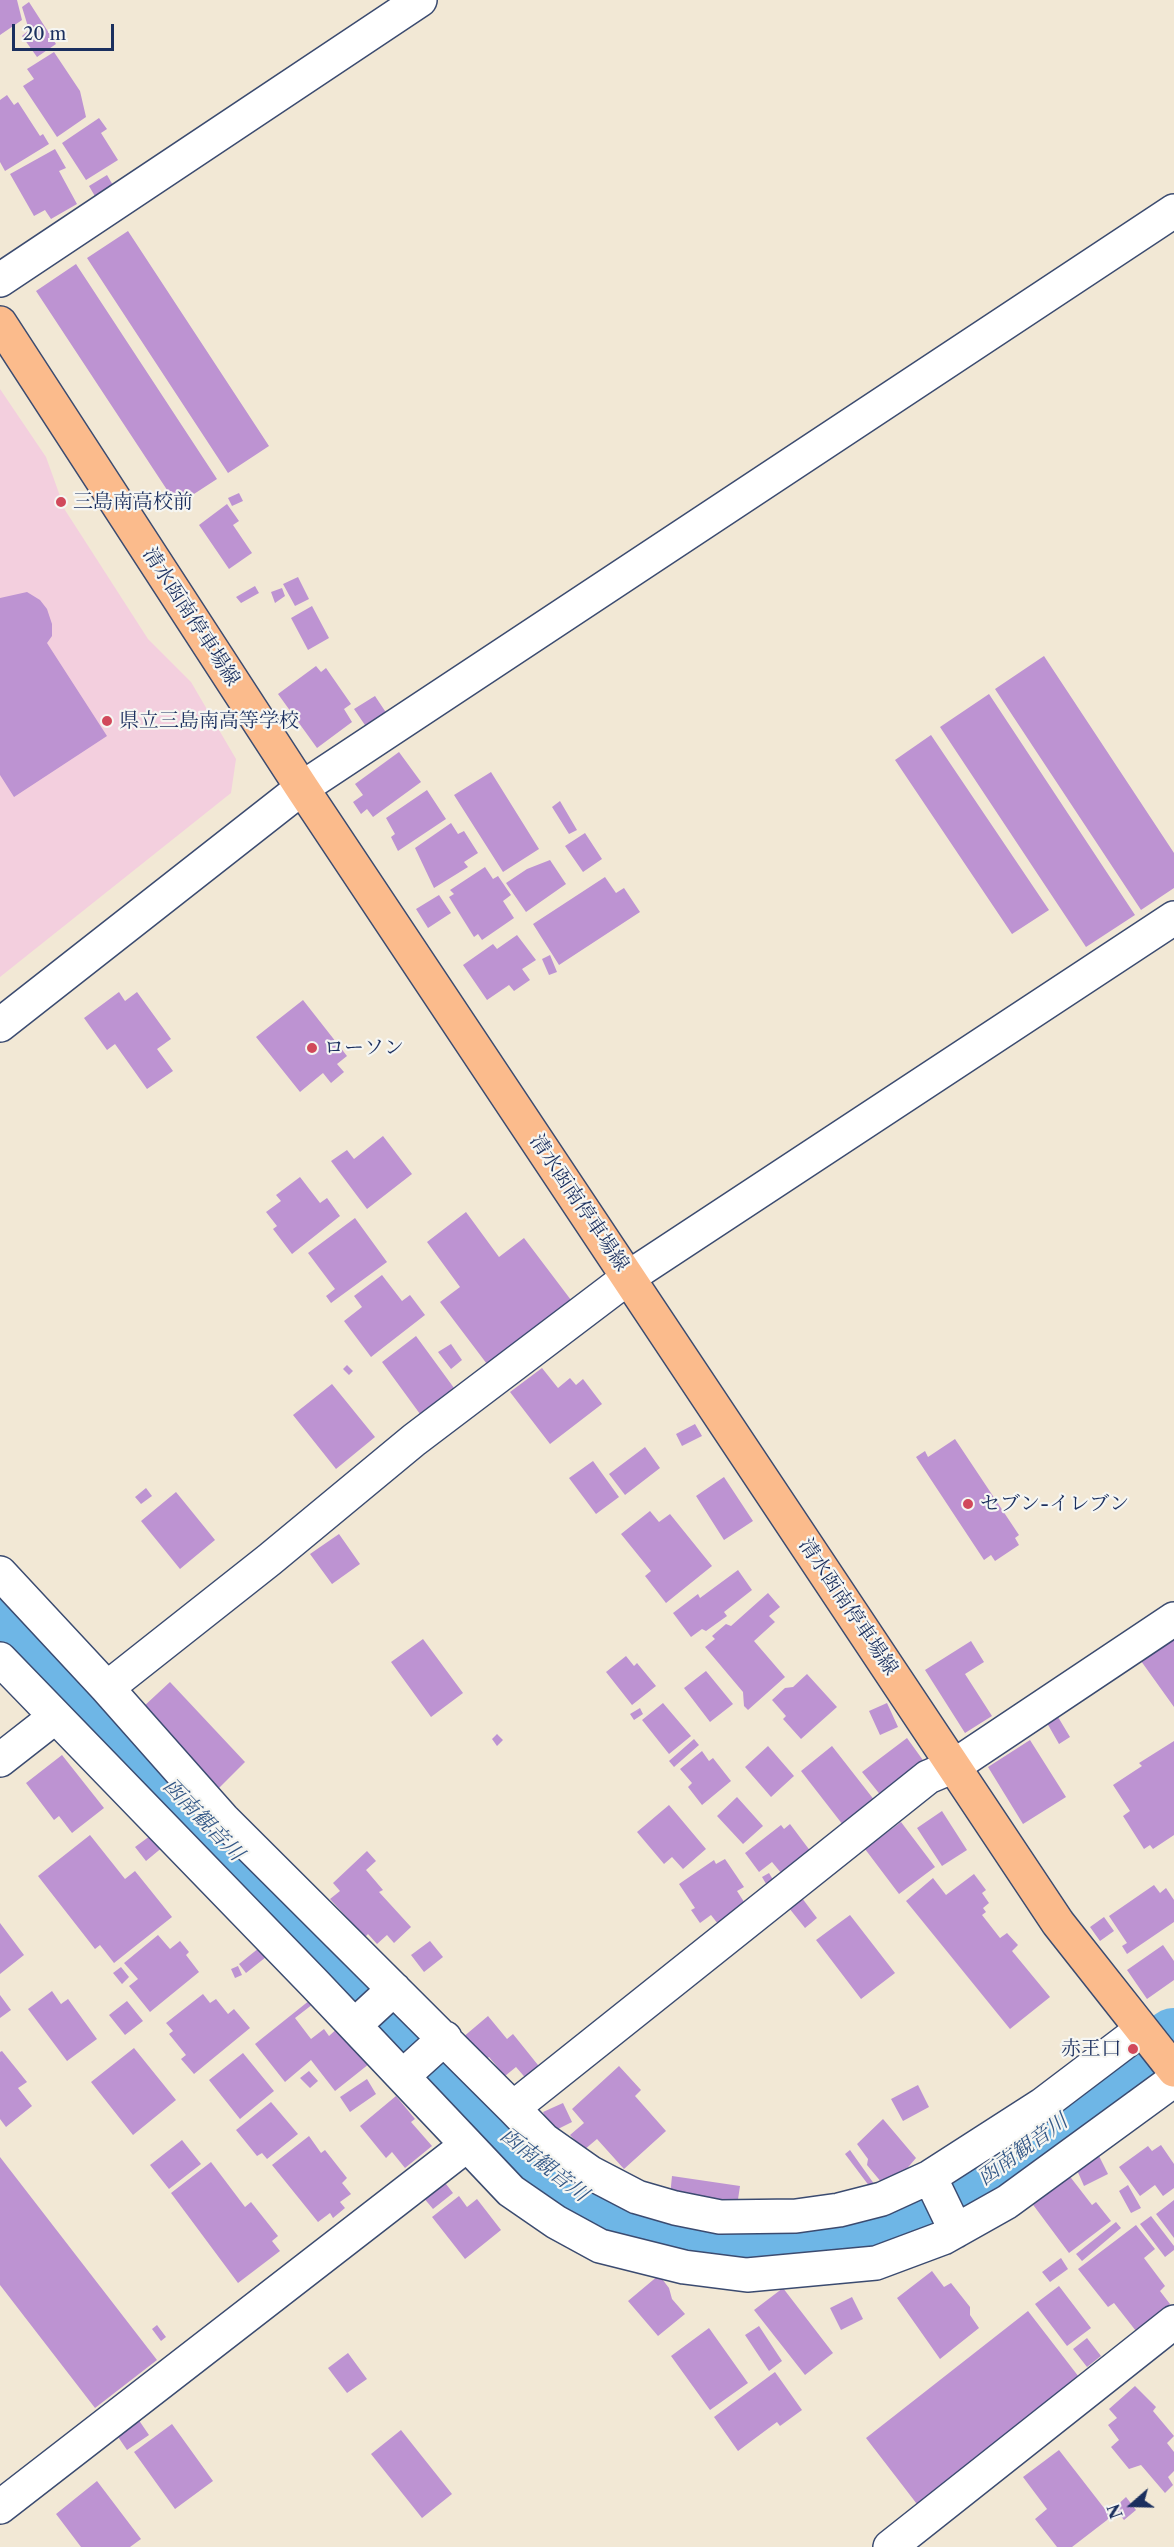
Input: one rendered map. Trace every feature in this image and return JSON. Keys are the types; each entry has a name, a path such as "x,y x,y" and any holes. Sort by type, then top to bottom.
{"main road":[{"name":"清水函南停車場線","path":"0,323 302,788 1058,1923 1173,2072"}],"street":[{"path":"0,280 420,0"},
{"path":"0,1025 302,788 1174,211"},
{"path":"107,1688 269,1560 421,1435 629,1277 1174,918"},
{"path":"0,1573 107,1688 223,1819 441,2042 513,2108 544,2140 600,2178 637,2197 720,2217 796,2216 838,2210 882,2199 943,2203 1007,2202 1173,2072"},
{"path":"513,2108 928,1777 954,1766 1174,1619"},
{"path":"0,1659 358,2022 511,2191 556,2222 600,2246 684,2267 747,2275 876,2263 943,2203 1041,2106 1142,2032"},
{"path":"0,1760 55,1717"},
{"path":"358,2022 392,1991"},
{"path":"406,2073 441,2042"},
{"path":"0,2507 467,2145"},
{"path":"890,2547 1174,2322"}],"shaded area":[{"name":"県立三島南高等学校","path":"0,389 46,457 65,510 148,639 191,682 236,759 231,793 0,977"}],"building":[{"path":"0,0 17,0 22,20 0,35"},
{"path":"29,2 56,44 37,57 22,36 29,30 22,7"},
{"path":"54,52 80,91 86,117 57,137 23,86 34,79 27,69"},
{"path":"7,95 14,105 18,102 40,136 43,134 49,144 5,171 0,162 0,100"},
{"path":"99,118 107,129 101,133 118,160 86,180 62,143"},
{"path":"55,149 66,168 59,171 77,204 51,219 45,210 34,216 10,174"},
{"path":"107,175 117,192 99,203 89,186"},
{"path":"128,231 269,446 228,473 87,258"},
{"path":"76,264 217,479 177,505 36,291"},
{"path":"239,493 243,501 232,506 228,498"},
{"path":"227,504 239,521 233,525 252,553 229,569 199,525"},
{"path":"298,577 309,599 295,606 283,584"},
{"path":"255,586 259,593 241,603 236,597"},
{"path":"282,588 285,596 275,603 271,592"},
{"path":"27,592 40,600 47,609 52,624 52,636 47,643 107,736 14,797 0,775 0,598"},
{"path":"312,606 329,638 308,650 291,618"},
{"path":"1044,656 1174,853 1174,888 1141,910 995,689"},
{"path":"316,666 321,672 326,668 351,704 344,709 352,722 317,748 278,694"},
{"path":"989,694 1135,915 1086,947 940,727"},
{"path":"375,696 387,714 367,728 354,709"},
{"path":"931,735 1049,910 1012,934 895,760"},
{"path":"399,752 421,782 373,817 367,809 361,814 353,802 363,795 355,784"},
{"path":"491,772 539,849 503,872 454,795"},
{"path":"427,790 446,819 398,851 391,837 395,834 386,818"},
{"path":"560,801 577,830 569,834 552,807"},
{"path":"451,823 458,834 464,831 478,853 464,862 468,867 434,888 415,848"},
{"path":"585,833 602,859 583,872 565,846"},
{"path":"550,860 566,884 526,912 506,883 527,869"},
{"path":"485,867 493,879 498,876 511,895 503,901 514,918 482,940 478,934 474,937 449,897 454,894 450,890"},
{"path":"605,877 616,893 624,888 640,912 559,965 533,924"},
{"path":"439,895 451,913 428,928 416,909"},
{"path":"517,935 536,960 522,969 530,980 514,991 509,985 487,1000 463,965 493,944 497,949"},
{"path":"550,955 557,972 549,975 542,959"},
{"path":"119,992 125,1001 137,992 171,1039 157,1049 173,1071 147,1089 115,1044 107,1050 84,1018"},
{"path":"303,1000 347,1056 337,1064 344,1072 331,1083 323,1073 300,1092 256,1037"},
{"path":"383,1136 412,1174 367,1209 331,1161 347,1150 354,1159"},
{"path":"300,1177 320,1203 327,1198 340,1216 292,1254 273,1229 277,1226 266,1212 281,1201 276,1195"},
{"path":"466,1212 499,1257 524,1238 574,1304 490,1368 440,1302 460,1287 427,1242"},
{"path":"355,1218 387,1262 331,1303 326,1296 335,1289 308,1253"},
{"path":"382,1275 402,1301 410,1295 425,1315 371,1357 344,1321 362,1307 354,1296"},
{"path":"416,1336 454,1388 420,1414 382,1362"},
{"path":"451,1344 462,1360 451,1369 438,1352"},
{"path":"347,1365 353,1371 349,1375 343,1369"},
{"path":"542,1368 558,1388 570,1378 576,1385 583,1379 602,1404 550,1444 510,1392"},
{"path":"332,1384 375,1437 336,1469 293,1415"},
{"path":"695,1424 702,1436 682,1446 676,1434"},
{"path":"955,1439 1019,1535 1015,1538 1019,1545 995,1561 991,1555 984,1560 916,1457 925,1451 928,1457"},
{"path":"645,1447 660,1468 625,1495 609,1474"},
{"path":"593,1461 619,1497 596,1514 569,1478"},
{"path":"724,1477 753,1521 724,1540 696,1496"},
{"path":"146,1488 152,1496 141,1504 135,1497"},
{"path":"176,1492 215,1540 180,1569 141,1521"},
{"path":"650,1511 659,1522 670,1514 712,1566 666,1603 645,1576 651,1571 621,1534"},
{"path":"339,1534 360,1564 332,1584 310,1554"},
{"path":"738,1570 752,1590 724,1612 727,1616 706,1631 702,1629 691,1637 673,1613 698,1594 700,1598"},
{"path":"768,1593 780,1607 769,1616 775,1622 754,1641 785,1677 748,1710 744,1706 743,1692 705,1647 715,1639 712,1636 726,1624 731,1626"},
{"path":"1174,1637 1174,1707 1141,1661"},
{"path":"423,1639 463,1693 431,1717 391,1662"},
{"path":"971,1641 984,1662 965,1674 992,1716 965,1733 925,1670"},
{"path":"626,1656 634,1666 637,1663 656,1686 632,1705 606,1672"},
{"path":"706,1671 733,1704 710,1722 684,1688"},
{"path":"807,1674 837,1707 801,1739 783,1719 786,1716 772,1700 785,1688 793,1687"},
{"path":"170,1682 245,1762 219,1788 143,1707"},
{"path":"663,1703 691,1736 669,1754 642,1720"},
{"path":"887,1703 898,1727 880,1735 869,1711"},
{"path":"640,1708 643,1714 634,1720 630,1714"},
{"path":"1058,1717 1070,1737 1059,1744 1047,1723"},
{"path":"497,1734 503,1740 497,1746 492,1739"},
{"path":"907,1738 925,1763 882,1797 862,1772"},
{"path":"694,1739 699,1745 674,1767 669,1761"},
{"path":"1030,1740 1066,1797 1023,1824 988,1767"},
{"path":"1174,1741 1174,1835 1153,1849 1150,1845 1144,1849 1123,1816 1130,1811 1113,1785 1142,1766 1139,1763"},
{"path":"768,1746 794,1776 771,1797 745,1767"},
{"path":"832,1746 875,1801 843,1825 801,1771"},
{"path":"702,1751 709,1761 713,1758 731,1781 702,1805 688,1787 692,1783 680,1769"},
{"path":"62,1755 104,1808 72,1833 59,1816 54,1820 26,1783"},
{"path":"737,1797 763,1826 743,1844 717,1816"},
{"path":"669,1805 706,1849 683,1869 672,1857 664,1864 637,1832"},
{"path":"942,1811 967,1850 942,1866 917,1828"},
{"path":"901,1822 935,1867 899,1894 865,1849"},
{"path":"790,1824 811,1852 782,1874 772,1862 759,1872 745,1853 781,1825 784,1829"},
{"path":"154,1833 164,1846 146,1861 135,1847"},
{"path":"90,1835 125,1879 135,1871 172,1917 114,1963 100,1945 95,1949 38,1876"},
{"path":"367,1851 376,1861 366,1870 383,1890 379,1892 411,1927 394,1943 387,1935 377,1944 368,1934 365,1937 330,1899 340,1891 333,1883"},
{"path":"725,1859 744,1887 737,1891 746,1905 718,1924 711,1915 700,1923 691,1910 695,1908 679,1884 714,1860 716,1864"},
{"path":"769,1873 775,1883 768,1887 762,1877"},
{"path":"974,1874 986,1890 982,1893 989,1903 983,1908 986,1912 982,1915 1000,1938 1007,1933 1018,1945 1012,1951 1050,1997 1010,2029 906,1901 933,1878 946,1895"},
{"path":"1154,1885 1160,1893 1166,1888 1174,1900 1174,1922 1127,1954 1122,1946 1127,1943 1109,1916"},
{"path":"802,1898 817,1918 805,1928 789,1908"},
{"path":"850,1915 895,1973 861,1999 816,1940"},
{"path":"1104,1917 1114,1931 1100,1941 1090,1927"},
{"path":"0,1923 24,1955 0,1974"},
{"path":"158,1935 170,1949 180,1941 189,1952 186,1955 199,1972 150,2012 129,1986 138,1979 124,1963"},
{"path":"430,1941 443,1957 424,1972 411,1955"},
{"path":"1163,1945 1174,1961 1174,1980 1147,1999 1127,1970"},
{"path":"259,1948 266,1957 246,1973 239,1964"},
{"path":"238,1966 242,1975 235,1978 231,1969"},
{"path":"121,1967 129,1977 122,1984 113,1973"},
{"path":"52,1991 61,2004 68,1999 97,2039 67,2061 28,2009"},
{"path":"203,1994 210,2003 216,1999 228,2014 234,2009 250,2028 194,2074 181,2059 186,2055 169,2034 173,2031 166,2023"},
{"path":"0,1995 11,2010 0,2018"},
{"path":"310,2000 313,2004 295,2018 311,2039 324,2029 329,2036 339,2027 369,2064 335,2091 311,2060 285,2082 255,2044"},
{"path":"127,2001 143,2021 125,2035 109,2015"},
{"path":"488,2016 507,2039 513,2034 542,2070 529,2082 516,2067 505,2076 489,2057 482,2062 462,2038"},
{"path":"134,2048 176,2100 133,2135 91,2082"},
{"path":"2,2051 27,2082 18,2088 32,2106 6,2127 0,2119 0,2052"},
{"path":"243,2053 274,2091 240,2119 209,2080"},
{"path":"619,2066 641,2090 635,2096 666,2131 624,2169 597,2139 584,2150 570,2135 584,2123 572,2109"},
{"path":"309,2071 318,2081 310,2088 300,2078"},
{"path":"367,2079 376,2094 350,2112 340,2097"},
{"path":"918,2085 929,2107 903,2121 891,2099"},
{"path":"396,2096 415,2119 411,2122 432,2146 405,2168 392,2152 386,2158 360,2126"},
{"path":"271,2102 298,2134 267,2159 262,2153 257,2156 236,2130"},
{"path":"563,2103 572,2122 552,2132 543,2112"},
{"path":"883,2119 916,2158 897,2180 892,2175 882,2183 867,2165 868,2159 857,2144"},
{"path":"309,2136 321,2153 325,2150 347,2178 342,2183 351,2194 340,2202 345,2208 333,2218 330,2213 318,2222 272,2165"},
{"path":"182,2140 201,2164 169,2189 150,2165"},
{"path":"1161,2145 1174,2164 1174,2188 1163,2196 1155,2185 1140,2196 1119,2167 1148,2146 1152,2151"},
{"path":"850,2150 877,2188 873,2191 845,2154"},
{"path":"1096,2150 1108,2174 1084,2186 1073,2161"},
{"path":"0,2157 157,2360 95,2408 0,2285"},
{"path":"211,2162 245,2207 251,2202 278,2236 272,2241 280,2251 238,2283 171,2193"},
{"path":"1068,2174 1092,2205 1096,2202 1111,2221 1069,2253 1031,2202"},
{"path":"439,2175 453,2193 433,2209 418,2191"},
{"path":"672,2176 740,2186 737,2206 670,2196"},
{"path":"1128,2185 1141,2208 1131,2213 1119,2191"},
{"path":"459,2196 467,2207 477,2199 501,2230 465,2259 432,2217"},
{"path":"1174,2200 1174,2238 1156,2214"},
{"path":"1151,2216 1174,2246 1174,2250 1165,2257 1140,2224"},
{"path":"1116,2222 1121,2228 1082,2261 1076,2254"},
{"path":"1136,2225 1155,2249 1144,2258 1165,2286 1160,2291 1170,2304 1136,2331 1114,2303 1108,2307 1078,2269"},
{"path":"1061,2258 1068,2269 1050,2282 1042,2272"},
{"path":"932,2271 944,2287 951,2283 970,2307 970,2315 979,2328 940,2359 897,2298"},
{"path":"659,2275 669,2288 672,2299 685,2314 658,2336 628,2301"},
{"path":"1059,2286 1091,2328 1067,2346 1035,2304"},
{"path":"783,2288 833,2353 805,2375 754,2310"},
{"path":"852,2297 863,2319 841,2330 830,2308"},
{"path":"1028,2311 1082,2381 920,2508 866,2438"},
{"path":"157,2325 166,2337 161,2341 152,2329"},
{"path":"759,2326 782,2361 769,2371 745,2335"},
{"path":"709,2328 748,2383 710,2410 671,2356"},
{"path":"1087,2338 1101,2356 1087,2367 1073,2349"},
{"path":"348,2353 367,2379 347,2393 328,2368"},
{"path":"775,2372 802,2410 780,2426 777,2422 738,2451 714,2417"},
{"path":"1135,2386 1156,2407 1153,2411 1174,2436 1167,2443 1174,2452 1174,2471 1168,2477 1173,2485 1165,2493 1141,2465 1129,2469 1111,2447 1119,2440 1108,2425 1117,2418 1109,2409"},
{"path":"136,2416 149,2435 127,2450 114,2431"},
{"path":"172,2424 213,2481 175,2509 134,2452"},
{"path":"401,2430 452,2494 422,2518 371,2454"},
{"path":"1059,2450 1111,2517 1072,2547 1057,2547 1035,2519 1047,2509 1023,2477"},
{"path":"97,2481 141,2539 130,2547 81,2547 56,2514"},
{"path":"1126,2497 1136,2510 1124,2520 1114,2508"}],"waterway":[{"name":"函南観音川","path":"0,1605 516,2149 600,2210 710,2245 786,2246 878,2225 971,2187 1174,2039"}],"place":[{"name":"三島南高校前","path":"61,502"},
{"name":"県立三島南高等学校","path":"107,721"},
{"name":"ローソン","path":"312,1048"},
{"name":"セブン-イレブン","path":"968,1504"},
{"name":"赤王口","path":"1133,2049"}]}
